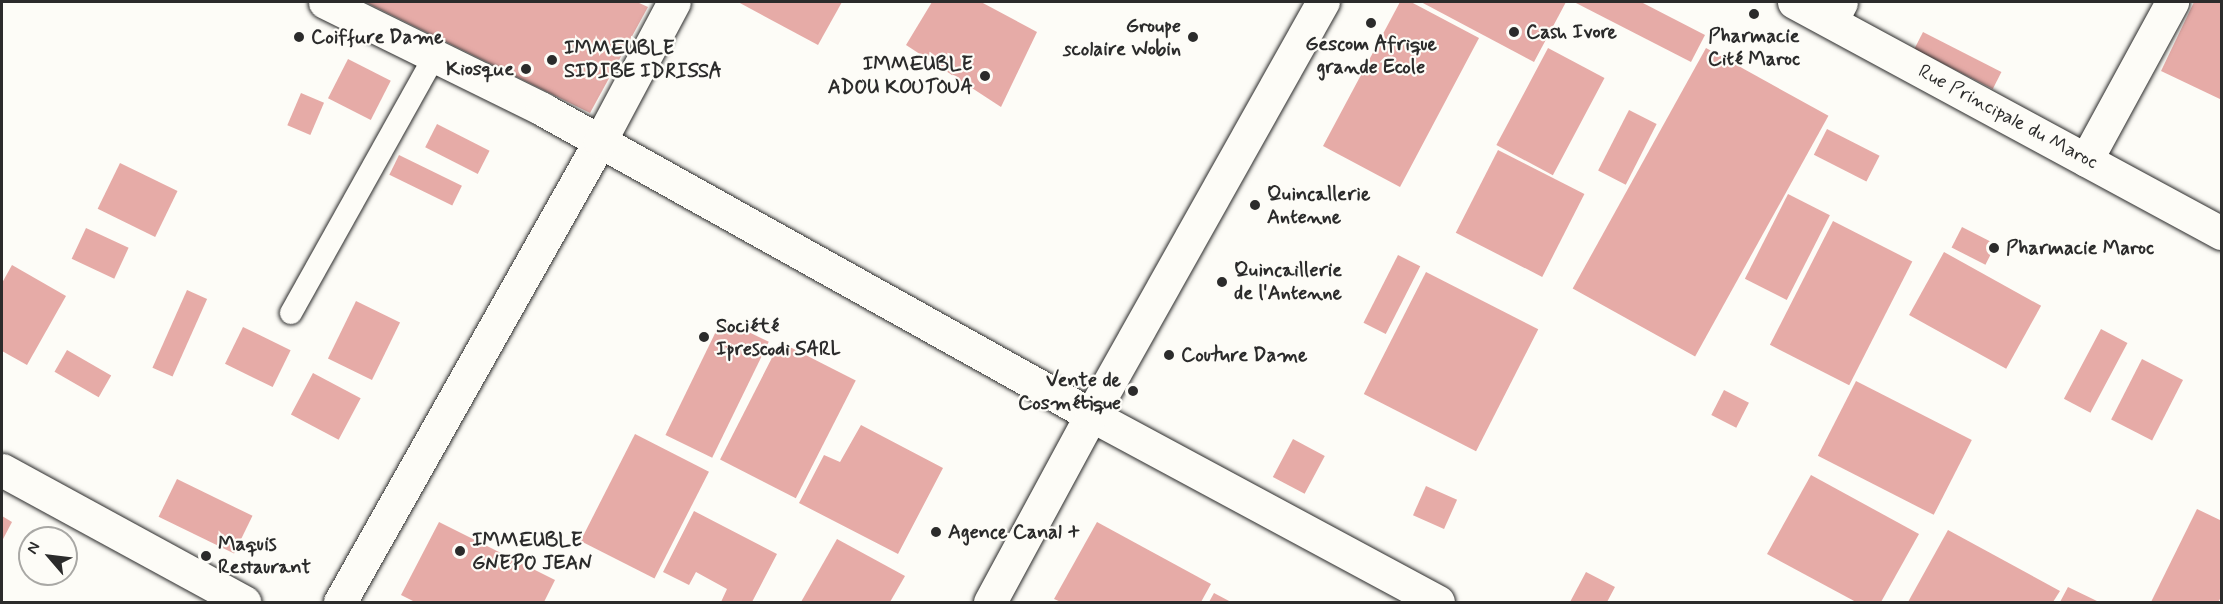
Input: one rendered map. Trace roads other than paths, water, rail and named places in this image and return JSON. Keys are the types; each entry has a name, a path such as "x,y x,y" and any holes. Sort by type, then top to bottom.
{"street":[{"path":"340,603 600,141 674,2"},
{"path":"990,603 1091,416 1323,2"},
{"name":"Rue Principale du Maroc","path":"1794,2 1836,11 2086,160 2222,233"},
{"path":"2086,160 2172,2"},
{"path":"340,4 434,57 542,109 1091,416 1438,603"},
{"path":"2,470 244,603"}],"lane":[{"path":"291,313 434,57"}],"place":[{"name":"Pharmacie Cité Maroc","path":"1754,14"},
{"name":"Gescom Afrique grande Ecole","path":"1371,23"},
{"name":"Cash Ivore","path":"1514,32"},
{"name":"Coiffure Dame","path":"299,37"},
{"name":"Groupe scolaire Wobin","path":"1193,37"},
{"name":"IMMEUBLE SIDIBE IDRISSA","path":"552,60"},
{"name":"Kiosque","path":"526,69"},
{"name":"IMMEUBLE ADOU KOUTOUA","path":"985,76"},
{"name":"Quincallerie Antenne","path":"1255,205"},
{"name":"Pharmacie Maroc","path":"1994,248"},
{"name":"Quincaillerie de l'Antenne","path":"1222,282"},
{"name":"Société Iprescodi SARL","path":"704,337"},
{"name":"Couture Dame","path":"1169,355"},
{"name":"Vente de Cosmétique","path":"1133,391"},
{"name":"Agence Canal +","path":"936,532"},
{"name":"IMMEUBLE GNEPO JEAN","path":"460,551"},
{"name":"Maquis Restaurant","path":"206,556"}]}
